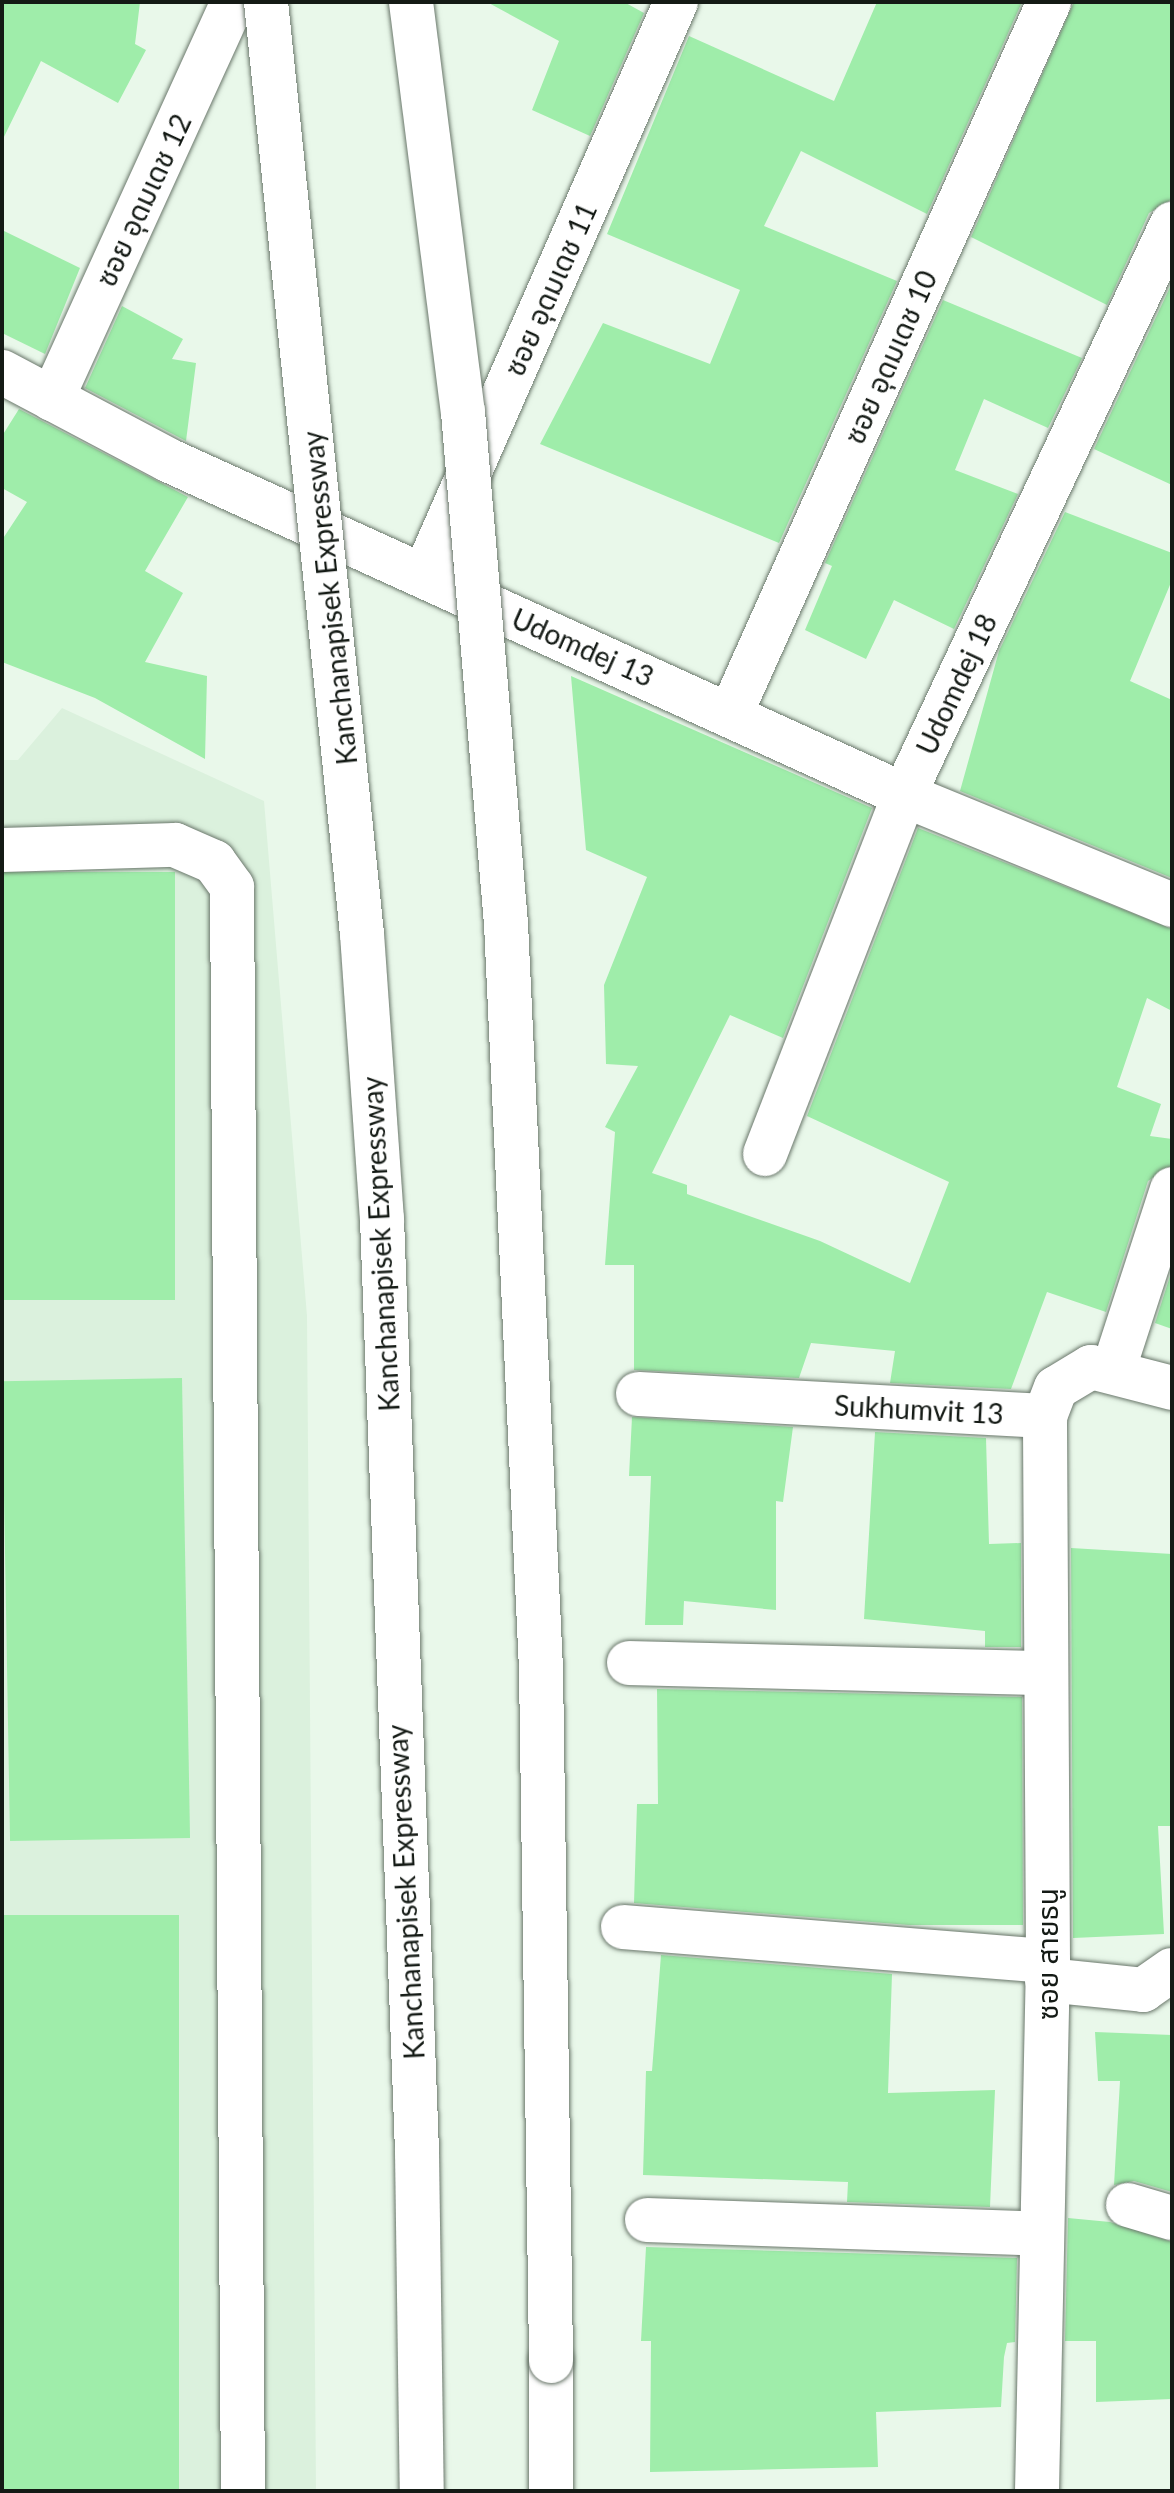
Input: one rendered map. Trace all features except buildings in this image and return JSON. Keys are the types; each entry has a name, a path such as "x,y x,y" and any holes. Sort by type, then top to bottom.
{"main road":[{"name":"ซอย อุดมเดช 12","path":"52,399 233,2"},
{"name":"Kanchanapisek Expressway","path":"266,2 362,934 382,1219 417,2152 422,2491"},
{"path":"411,2 463,412 506,924 541,1668 551,2491"},
{"name":"ซอย อุดมเดช 11","path":"424,576 676,2"},
{"name":"ซอย อุดมเดช 10","path":"731,713 1049,2"},
{"name":"Udomdej 18","path":"765,1154 904,795 1172,224"},
{"name":"Udomdej 13","path":"2,372 52,399 424,576 731,713 904,795 1172,905"},
{"path":"2,850 175,845 214,862 232,887 243,2491"},
{"path":"1114,1368 1172,1189"},
{"name":"Sukhumvit 13","path":"638,1394 1045,1416 1056,1388 1072,1375 1114,1368 1172,1388"},
{"name":"ซอย สายธนู","path":"1037,2491 1048,1970 1045,1416"},
{"path":"629,1663 1046,1673"},
{"path":"623,1927 1048,1970 1143,1990 1172,1970"},
{"path":"1128,2205 1172,2218"},
{"path":"647,2220 1042,2234"}],"shaded area":[{"path":"62,708 264,801 307,1316 316,2491 2,2491 2,760 18,760"}]}
